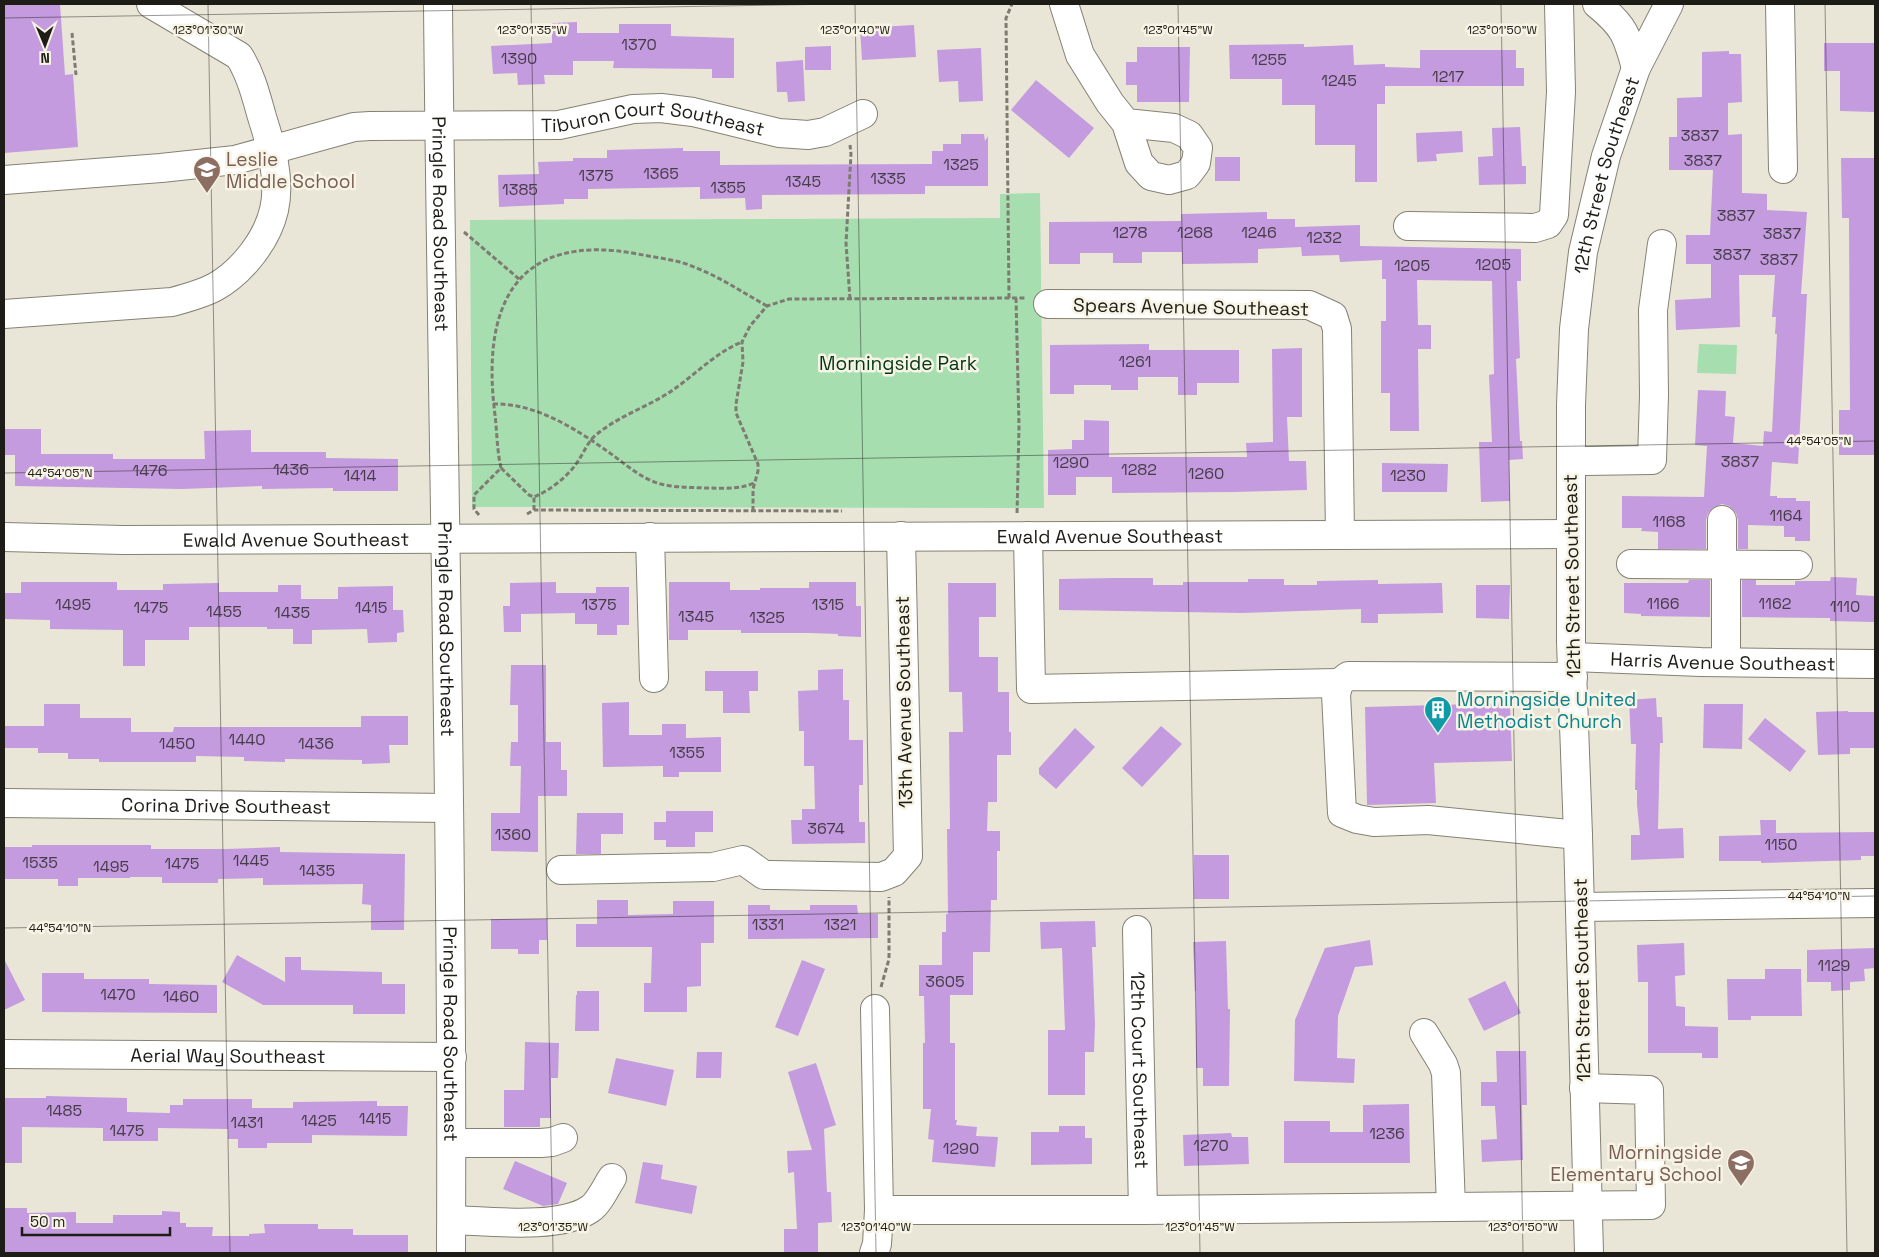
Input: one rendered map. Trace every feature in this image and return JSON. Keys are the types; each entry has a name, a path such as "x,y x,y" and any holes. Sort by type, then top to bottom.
{"street":[{"path":"4,314 172,302 196,296 216,286 233,274 248,258 263,237 274,210 275,187 272,151 248,71 239,56 152,4"},
{"name":"Pringle Road Southeast","path":"438,4 438,125 452,1057 451,1253"},
{"path":"1064,4 1080,55 1126,123"},
{"path":"1408,226 1535,228 1548,224 1551,220 1554,215 1558,168 1561,92 1559,4"},
{"path":"1598,4 1614,17 1624,31 1636,68"},
{"name":"12th Street Southeast","path":"1590,1253 1570,534 1571,405 1574,329 1583,252 1604,164 1636,68 1669,4"},
{"path":"1780,4 1783,169"},
{"name":"Tiburon Court Southeast","path":"4,180 161,168 235,160 354,127 559,125 633,109 661,108 693,112 780,133 808,135 825,132 855,118"},
{"path":"1584,460 1652,460 1654,395 1652,318 1662,244"},
{"name":"Spears Avenue Southeast","path":"1048,304 1309,306 1333,316 1338,328 1340,535"},
{"path":"1722,520 1726,662"},
{"name":"Ewald Avenue Southeast","path":"4,537 123,540 901,536 1018,524 1340,535 1570,534"},
{"name":"Harris Avenue Southeast","path":"1018,524 1031,689 1339,683 1348,676 1726,662 1875,664"},
{"name":"13th Avenue Southeast","path":"895,870 908,856 901,536"},
{"path":"650,538 654,678"},
{"path":"1630,564 1798,565"},
{"path":"1339,683 1336,694 1342,813 1374,822 1428,820 1578,835"},
{"name":"Corina Drive Southeast","path":"4,803 449,808"},
{"path":"561,870 713,866 743,860 764,874 881,877 895,870"},
{"path":"1580,907 1875,903"},
{"name":"12th Court Southeast","path":"1137,930 1143,1210"},
{"path":"874,1253 877,1244 879,1210 875,1009"},
{"path":"1424,1033 1443,1064 1446,1073 1451,1207"},
{"name":"Aerial Way Southeast","path":"4,1054 452,1057"},
{"path":"879,1210 1143,1210 1650,1205 1649,1090 1584,1088"},
{"path":"452,1143 541,1143 563,1138"},
{"path":"452,1220 556,1221 577,1216 591,1208 612,1178"}],"path":[{"path":"1009,298 1006,18 1012,4"},
{"path":"72,33 76,75"},
{"path":"850,299 846,243 855,118"},
{"path":"462,232 467,234 519,279"},
{"path":"534,510 534,497 502,468 491,376 494,337 502,311 519,279 527,271 544,261 572,251 615,251 692,266 734,286 767,306"},
{"path":"1016,298 1019,426 1018,524"},
{"path":"753,511 754,483 758,464 736,413 736,404 743,362 742,342 750,326 767,306 789,299 1038,298 1048,304"},
{"path":"534,497 553,486 570,470 591,440 605,428 668,393 696,374 728,347 742,342"},
{"path":"493,404 516,406 545,415 591,440 640,475 660,484 678,487 720,488 746,486 754,483"},
{"path":"483,516 476,513 474,495 502,468"},
{"path":"521,516 534,510 851,512"},
{"path":"875,1009 889,960 895,870"}],"green space":[{"name":"Morningside Park","path":"1040,193 1044,508 472,507 470,220 1000,218 1000,194"},
{"path":"1699,344 1737,345 1736,374 1697,373"}],"building":[{"path":"4,4 60,4 65,75 73,74 78,147 4,153"},
{"path":"577,22 577,33 619,33 619,24 671,24 671,36 734,38 734,78 712,78 712,69 613,68 614,61 573,61 573,75 544,75 545,84 518,85 517,73 493,74 491,46 552,43 552,23"},
{"path":"914,25 916,57 862,60 860,28"},
{"path":"1824,43 1875,43 1875,112 1840,111 1840,71 1824,71"},
{"path":"1304,44 1304,47 1353,45 1354,65 1385,64 1385,67 1420,68 1420,50 1516,50 1516,68 1524,68 1524,86 1385,86 1385,104 1377,104 1377,182 1355,182 1355,145 1315,145 1315,105 1282,105 1282,79 1230,79 1229,45"},
{"path":"831,46 831,70 805,70 805,47"},
{"path":"1137,47 1190,47 1189,102 1137,102 1137,85 1126,85 1126,62 1137,62"},
{"path":"981,48 983,101 959,102 958,81 939,82 937,50"},
{"path":"1729,51 1729,54 1741,54 1742,102 1728,103 1728,135 1742,134 1742,193 1767,194 1767,210 1807,212 1801,294 1807,294 1798,464 1772,462 1770,496 1796,498 1796,501 1810,501 1810,541 1795,541 1795,537 1784,537 1784,526 1748,525 1748,549 1738,549 1738,520 1736,513 1729,506 1722,504 1714,507 1708,513 1706,520 1706,549 1658,549 1658,532 1641,531 1642,528 1622,528 1622,496 1704,497 1707,446 1695,445 1698,390 1726,391 1725,416 1735,417 1733,443 1763,446 1764,431 1772,432 1777,334 1775,334 1776,317 1772,317 1775,275 1739,275 1740,327 1676,330 1675,300 1711,298 1711,264 1686,264 1686,235 1710,235 1713,170 1669,170 1669,137 1677,137 1677,98 1702,97 1702,52"},
{"path":"803,60 805,101 788,102 787,92 777,92 776,62"},
{"path":"1036,80 1094,128 1069,158 1011,110"},
{"path":"1520,127 1522,166 1526,166 1526,184 1479,185 1478,157 1493,156 1492,128"},
{"path":"1462,131 1463,152 1436,154 1437,161 1417,162 1416,133"},
{"path":"961,134 984,134 985,141 988,136 988,186 925,186 925,194 762,195 762,209 746,210 745,198 700,199 700,187 588,189 588,199 564,199 564,204 499,207 498,175 539,174 538,162 573,161 573,158 607,158 607,150 683,148 683,151 720,151 720,165 932,164 932,151 943,151 943,144 961,144"},
{"path":"1215,157 1240,157 1240,181 1215,181"},
{"path":"1841,158 1875,158 1875,455 1839,455 1839,410 1850,410 1849,218 1842,218"},
{"path":"1267,212 1267,219 1295,219 1295,227 1360,225 1360,246 1521,249 1521,281 1517,281 1520,358 1516,359 1520,441 1522,441 1523,459 1509,460 1510,501 1481,502 1479,442 1492,442 1489,375 1494,374 1492,281 1417,280 1418,325 1431,325 1431,349 1418,349 1419,431 1390,431 1390,393 1381,393 1381,321 1386,321 1386,279 1382,279 1382,260 1340,262 1339,255 1302,256 1301,247 1258,249 1258,263 1182,264 1182,252 1142,252 1142,263 1113,263 1113,253 1080,253 1080,264 1049,264 1049,222 1181,221 1181,214"},
{"path":"1149,344 1149,350 1239,350 1239,383 1197,383 1197,395 1178,395 1178,377 1138,377 1138,390 1111,390 1111,385 1074,385 1074,394 1050,394 1050,345"},
{"path":"1302,348 1302,417 1287,417 1289,461 1306,461 1307,490 1112,493 1112,477 1076,477 1076,495 1048,495 1048,450 1072,449 1072,440 1084,440 1084,420 1109,421 1109,457 1247,457 1246,443 1273,442 1272,349"},
{"path":"4,429 41,429 41,454 113,454 113,459 205,459 204,431 251,430 251,452 326,452 326,458 398,459 398,491 333,491 333,488 262,489 262,486 182,489 15,486 15,455 4,455"},
{"path":"1382,463 1448,464 1447,492 1382,492"},
{"path":"1831,577 1857,578 1856,595 1875,596 1875,622 1830,621 1830,618 1742,617 1742,580 1756,580 1756,585 1795,585 1795,581 1830,581"},
{"path":"1153,578 1153,585 1183,585 1183,582 1248,582 1248,579 1284,579 1284,585 1317,585 1317,581 1378,580 1378,584 1442,583 1443,613 1378,614 1378,623 1361,623 1361,609 1242,613 1059,610 1059,579"},
{"path":"1689,580 1710,580 1710,617 1641,616 1641,614 1624,613 1624,583 1688,583"},
{"path":"21,582 117,582 117,590 163,590 163,584 219,583 219,592 278,592 278,585 301,585 301,599 338,599 338,587 393,586 393,610 403,610 404,632 397,633 397,642 368,643 367,629 312,630 312,644 293,644 293,629 189,627 189,640 145,640 145,666 123,666 123,630 50,629 50,620 4,619 4,593 21,593"},
{"path":"556,582 556,593 596,593 596,587 629,587 629,625 617,625 617,635 597,635 597,624 575,624 575,613 521,614 521,632 504,632 503,606 510,606 510,583"},
{"path":"669,582 730,582 730,590 760,590 760,588 809,588 809,582 856,582 856,606 861,606 861,637 809,633 741,633 741,630 688,630 688,640 669,640"},
{"path":"948,583 996,583 996,617 979,617 979,657 998,657 998,692 1009,692 1011,755 997,755 997,802 988,802 987,831 1000,831 1000,851 997,851 997,900 991,900 990,952 973,952 973,995 950,995 950,1043 955,1043 956,1125 977,1127 976,1136 998,1137 995,1167 932,1162 934,1140 928,1139 931,1109 923,1109 924,996 919,996 919,965 942,965 942,932 946,932 946,914 948,914 947,829 950,829 949,732 963,732 962,692 949,692"},
{"path":"1476,585 1510,585 1509,619 1476,618"},
{"path":"511,665 546,665 546,742 561,742 561,770 567,770 567,796 538,796 538,852 491,851 491,813 520,813 521,766 510,766 511,742 518,742 518,705 510,705"},
{"path":"843,669 843,700 849,700 849,740 863,740 863,785 859,785 859,822 865,822 865,843 792,844 791,820 802,820 802,809 815,809 814,766 804,766 804,731 799,731 798,691 818,690 818,670"},
{"path":"705,671 758,671 758,691 749,691 750,713 723,713 723,691 705,691"},
{"path":"1656,698 1657,717 1662,717 1663,743 1660,743 1658,829 1683,828 1684,858 1631,860 1631,835 1640,835 1637,790 1635,790 1636,744 1631,744 1629,700"},
{"path":"629,702 629,735 662,735 662,724 686,724 686,738 721,737 721,772 679,772 679,777 663,777 663,766 603,767 602,703"},
{"name":"Morningside United Methodist Church","path":"1510,703 1512,761 1434,763 1436,803 1367,805 1365,707"},
{"path":"44,704 80,704 80,718 131,718 131,732 173,732 174,727 361,727 361,716 408,716 408,745 389,745 390,763 362,764 362,760 285,759 285,762 244,761 244,757 196,756 196,762 99,762 99,759 68,759 68,753 38,753 38,748 4,748 4,726 44,726"},
{"path":"1704,704 1743,704 1742,749 1703,748"},
{"path":"1816,712 1875,712 1875,748 1850,748 1850,754 1818,755"},
{"path":"1765,718 1806,751 1790,772 1748,739"},
{"path":"1161,726 1182,744 1142,787 1122,768"},
{"path":"1075,728 1095,747 1056,789 1039,774 1039,768"},
{"path":"666,811 713,811 713,832 695,832 695,847 666,847 666,840 654,840 654,822 666,822"},
{"path":"577,813 623,813 623,834 601,834 601,854 576,854"},
{"path":"1760,820 1776,820 1776,833 1875,832 1875,856 1861,856 1861,860 1761,863 1761,861 1719,861 1719,836 1761,835"},
{"path":"32,845 151,845 151,849 280,847 280,852 405,854 404,930 371,930 371,905 362,904 363,884 263,885 263,878 218,879 218,883 162,883 162,877 130,877 78,878 78,886 58,886 58,879 4,879 4,847 32,847"},
{"path":"1194,855 1229,855 1229,899 1194,899"},
{"path":"597,900 628,900 628,915 673,914 673,901 714,901 714,943 701,943 701,986 687,987 687,1012 644,1012 644,983 651,983 652,947 576,947 576,924 597,924"},
{"path":"748,905 770,905 770,910 810,910 810,905 857,905 858,914 878,914 878,938 748,939"},
{"path":"491,919 547,919 547,940 539,940 539,954 518,954 518,949 491,949"},
{"path":"1095,921 1096,947 1092,947 1095,1024 1094,1052 1085,1052 1085,1095 1048,1095 1048,1030 1065,1030 1062,948 1041,949 1040,922"},
{"path":"1370,940 1373,965 1355,967 1338,1016 1337,1058 1355,1059 1354,1083 1294,1081 1295,1020 1325,948"},
{"path":"1226,941 1228,1009 1230,1009 1229,1086 1203,1086 1203,1068 1196,1068 1196,991 1193,942"},
{"path":"1684,943 1685,975 1675,976 1676,1006 1685,1007 1685,1026 1718,1027 1718,1058 1702,1058 1702,1053 1648,1053 1648,982 1638,982 1637,945"},
{"path":"1875,948 1875,968 1864,969 1865,981 1850,982 1850,990 1831,991 1831,982 1807,982 1807,950"},
{"path":"237,955 285,982 285,957 301,957 301,970 382,972 382,984 405,984 405,1014 353,1014 353,1005 263,1005 222,982"},
{"path":"4,959 25,1000 4,1010"},
{"path":"802,960 825,969 798,1036 775,1027"},
{"path":"1765,969 1801,969 1802,1016 1751,1016 1751,1020 1728,1020 1727,979 1765,979"},
{"path":"42,973 84,973 84,979 149,979 149,984 217,985 217,1013 42,1012"},
{"path":"1505,981 1521,1013 1484,1031 1468,999"},
{"path":"577,991 599,991 599,1031 575,1031"},
{"path":"525,1042 559,1043 558,1078 551,1078 551,1118 540,1118 540,1127 504,1127 504,1090 524,1090"},
{"path":"1496,1051 1526,1051 1527,1105 1522,1105 1523,1160 1482,1162 1481,1140 1497,1139 1495,1106 1481,1106 1481,1082 1497,1082"},
{"path":"697,1052 722,1052 721,1078 696,1078"},
{"path":"616,1058 674,1070 666,1106 608,1093"},
{"path":"816,1063 836,1125 824,1129 827,1192 831,1192 832,1222 818,1223 818,1252 784,1253 784,1229 797,1229 794,1172 788,1173 787,1151 812,1150 788,1072"},
{"path":"46,1096 127,1098 127,1112 170,1113 170,1105 183,1105 183,1099 252,1099 252,1108 293,1108 293,1102 377,1101 377,1106 408,1106 407,1136 312,1135 312,1143 267,1143 267,1148 238,1148 238,1139 228,1139 228,1129 158,1128 158,1141 103,1141 103,1128 22,1127 22,1163 4,1163 4,1098 46,1098"},
{"path":"1409,1104 1410,1163 1284,1163 1284,1121 1330,1121 1330,1132 1363,1132 1363,1105"},
{"path":"1059,1126 1085,1126 1085,1138 1092,1138 1092,1164 1031,1165 1031,1132 1059,1132"},
{"path":"1231,1133 1232,1137 1248,1137 1249,1164 1184,1166 1183,1135"},
{"path":"515,1161 567,1183 558,1204 543,1206 503,1189"},
{"path":"643,1162 663,1165 661,1179 697,1186 692,1214 635,1203"},
{"path":"4,1208 27,1208 27,1213 76,1212 76,1223 113,1223 113,1215 162,1215 162,1211 180,1212 180,1223 186,1223 186,1227 213,1227 212,1236 249,1236 249,1234 265,1233 264,1224 318,1224 318,1229 353,1229 353,1235 408,1235 408,1253 4,1253"}],"place":[{"name":"Leslie Middle School","path":"207,194"},
{"name":"Morningside United Methodist Church","path":"1438,734"},
{"name":"Morningside Elementary School","path":"1741,1187"}]}
